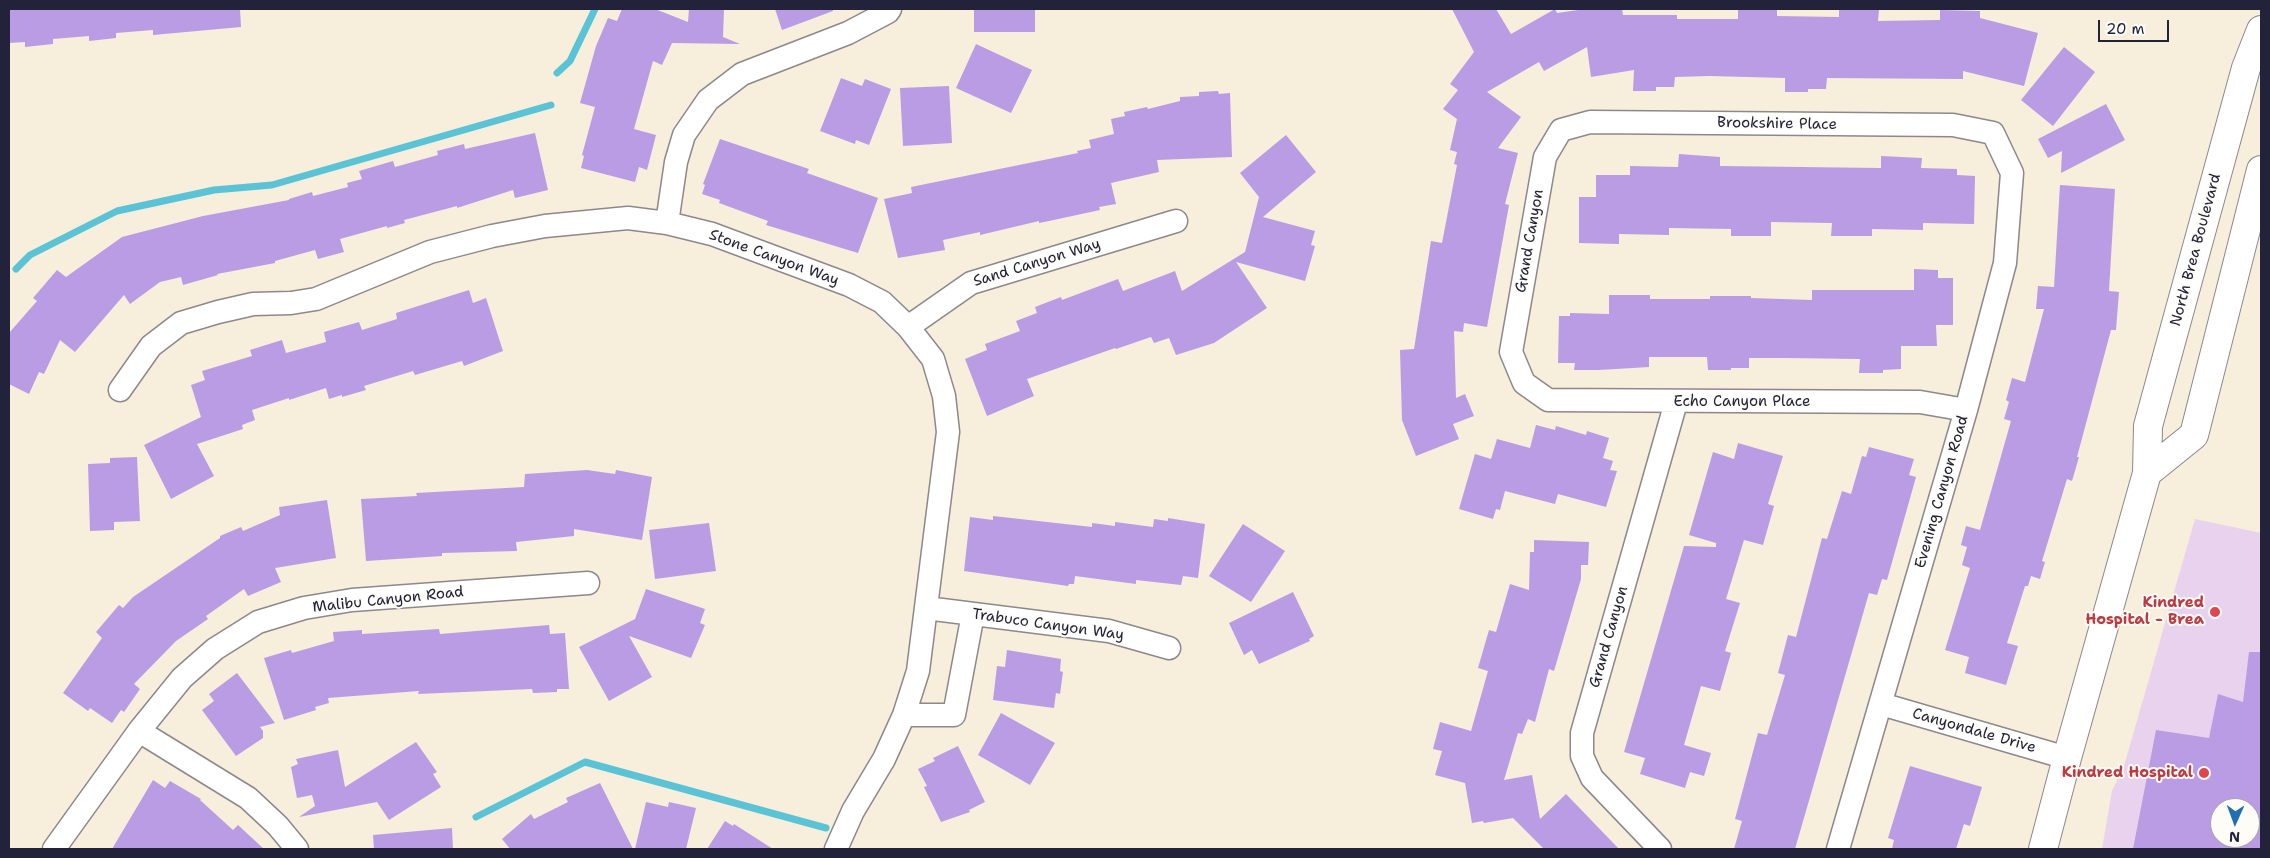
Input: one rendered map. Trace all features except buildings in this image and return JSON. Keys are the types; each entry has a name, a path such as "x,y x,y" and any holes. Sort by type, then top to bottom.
{"main road":[{"name":"North Brea Boulevard","path":"2043,849 2147,473 2148,426 2246,68 2261,30"},
{"path":"2147,473 2194,435 2261,170"}],"street":[{"path":"667,223 676,162 684,135 708,100 742,74 848,33 888,12 890,9"},
{"name":"Brookshire Place","path":"1561,130 1590,122 1953,125 1993,133"},
{"name":"Grand Canyon","path":"1524,383 1511,352 1545,157 1561,130"},
{"name":"Evening Canyon Road","path":"1838,849 1966,410 2004,263 2012,173 1993,133"},
{"name":"Stone Canyon Way","path":"120,390 151,346 181,323 253,304 290,303 316,299 430,252 492,236 545,226 628,218 667,223 712,234 849,285 882,302 908,327 933,359 944,396 948,432 918,671 904,715 884,759 853,811 836,849"},
{"name":"Sand Canyon Way","path":"908,327 971,283 1176,221"},
{"name":"Echo Canyon Place","path":"1524,383 1548,400 1920,402 1966,410"},
{"name":"Grand Canyon","path":"1660,849 1592,778 1582,756 1582,733 1676,402"},
{"name":"Malibu Canyon Road","path":"54,849 139,731 182,678 215,649 258,622 304,608 352,600 588,583"},
{"name":"Trabuco Canyon Way","path":"926,608 1109,631 1169,648"},
{"path":"904,715 954,715 973,614"},
{"name":"Canyondale Drive","path":"1880,704 2067,758"},
{"path":"139,731 248,798 278,826 297,849"}],"shaded area":[{"name":"Kindred Hospital - Brea","path":"2195,519 2261,533 2261,849 2102,849 2112,791 2124,766"}],"waterway":[{"path":"557,73 570,61 595,9"},
{"path":"16,269 30,255 117,211 214,190 272,185 551,105"},
{"path":"476,817 585,762 826,828"}],"place":[{"name":"Kindred Hospital - Brea","path":"2215,612"},
{"name":"Kindred Hospital","path":"2204,773"}]}
